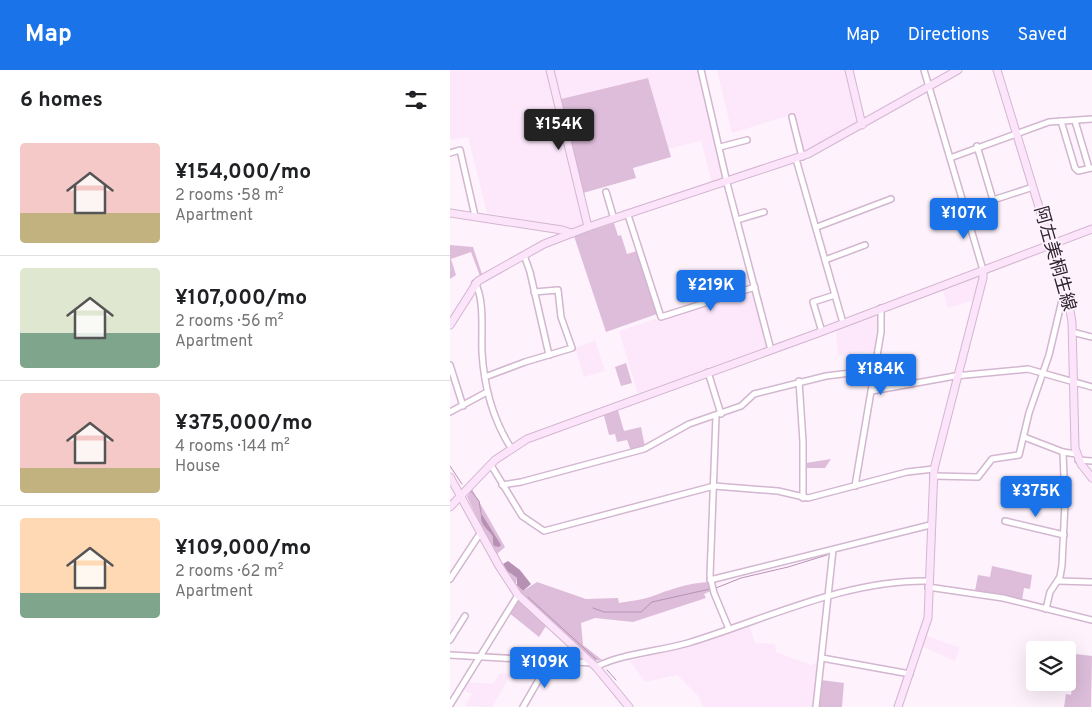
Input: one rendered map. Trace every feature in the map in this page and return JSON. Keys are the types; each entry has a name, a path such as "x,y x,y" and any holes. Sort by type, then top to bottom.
{"street":[{"path":"550,70 588,227"},
{"path":"701,70 771,350"},
{"path":"849,70 862,125"},
{"path":"898,707 927,621 933,472 959,376 983,270 924,70"},
{"path":"450,325 476,283 524,255 588,227 799,158 862,125 958,70"},
{"name":"阿左美桐生線","path":"997,70 1066,294 1072,332 1077,457"},
{"path":"792,117 799,158 816,227 843,323"},
{"path":"950,158 977,146 1049,122 1092,119"},
{"path":"1061,121 1075,168 1078,171 1091,168 1075,121"},
{"path":"720,147 746,140"},
{"path":"977,146 994,200 1033,187"},
{"path":"450,153 460,150 475,216"},
{"path":"606,192 614,220"},
{"path":"816,227 890,199"},
{"path":"737,220 764,212"},
{"path":"450,213 572,233"},
{"path":"628,215 661,317 755,287"},
{"path":"450,507 491,465 511,448 536,435 708,371 822,332 1092,229"},
{"path":"825,260 865,245"},
{"path":"524,255 548,355"},
{"path":"476,283 482,325 487,392 496,418 511,448"},
{"path":"485,377 572,348 561,317 558,290 534,292"},
{"path":"491,465 522,516 544,531 714,486 778,492 803,498 907,472 933,472 978,477 992,459 1019,454 1062,300 1066,294"},
{"path":"822,332 813,302 835,295"},
{"path":"855,486 881,332 881,308"},
{"path":"1072,332 1092,336"},
{"path":"450,365 463,406"},
{"path":"872,391 959,376 1028,369 1092,387"},
{"path":"502,485 638,451 689,424 741,406 754,394 799,381 874,370"},
{"path":"708,371 718,415 710,580 729,629"},
{"path":"799,381 803,442 803,498"},
{"path":"450,412 487,392"},
{"path":"1024,437 1092,461"},
{"path":"1046,609 1050,592 1061,573 1065,503 1062,452"},
{"path":"1077,457 1092,478"},
{"path":"450,477 518,595 594,665 628,707"},
{"path":"1005,521 1064,535"},
{"path":"710,580 930,525"},
{"path":"450,579 481,532"},
{"path":"816,707 833,550"},
{"path":"1058,581 1092,582"},
{"path":"450,655 594,665 691,642 829,595 887,585 928,584 1003,598 1092,620"},
{"path":"450,705 518,595"},
{"path":"450,640 465,616"},
{"path":"822,658 910,674"},
{"path":"523,707 549,662"}],"shaded area":[{"path":"450,70 547,70 584,223 582,225 573,228 487,213 468,137 450,140"},
{"path":"554,70 698,70 725,179 712,183 701,141 668,149 648,78 561,99"},
{"path":"717,70 846,70 857,124 804,152 794,114 732,133"},
{"path":"648,78 671,157 633,168 636,178 583,193 561,99"},
{"path":"614,223 618,236 621,235 627,254 637,251 657,314 606,332 574,236"},
{"path":"450,245 473,247 482,274 480,276 471,252 451,259 456,275 450,279"},
{"path":"980,273 975,300 948,308 942,288"},
{"path":"752,289 767,348 639,393 637,391 619,331"},
{"path":"879,312 875,351 838,356 836,329"},
{"path":"595,340 605,371 584,377 575,348"},
{"path":"626,363 632,383 621,386 615,367"},
{"path":"617,407 624,431 641,427 645,447 631,451 627,440 617,442 615,434 609,435 603,412"},
{"path":"831,459 825,468 806,468 806,463"},
{"path":"472,489 505,547 497,554 506,571 517,578 516,584 523,591 537,582 586,599 618,598 619,603 646,598 679,587 708,582 711,591 704,594 706,598 633,622 595,618 581,623 583,645 602,660 594,661 536,609 511,580 497,557 467,497"},
{"path":"481,513 501,545 499,547 494,546 492,535 482,523"},
{"path":"508,561 520,570 531,584 523,591 517,585 517,578 507,571 503,564"},
{"path":"992,566 1032,575 1030,589 1024,588 1022,600 975,591 978,575 990,577"},
{"path":"517,598 546,626 539,637 508,612"},
{"path":"749,625 755,643 775,644 776,652 811,665 820,661 814,707 703,707 698,696 677,675 645,682 630,661 688,646"},
{"path":"925,635 960,648 955,661 921,646"},
{"path":"1076,654 1092,656 1091,707 1064,707 1066,694 1071,695 1071,691 1076,691"},
{"path":"500,673 511,674 492,707 465,706 472,694 462,689 466,682 493,684"},
{"path":"821,680 844,683 842,707 818,707"}],"waterway":[{"path":"450,466 462,484"},
{"path":"471,491 479,501 481,513"},
{"path":"716,588 741,578 788,567 827,555"},
{"path":"593,608 604,612 641,612 652,602 710,589"},
{"path":"528,597 596,659"},
{"path":"607,670 616,680"}]}
